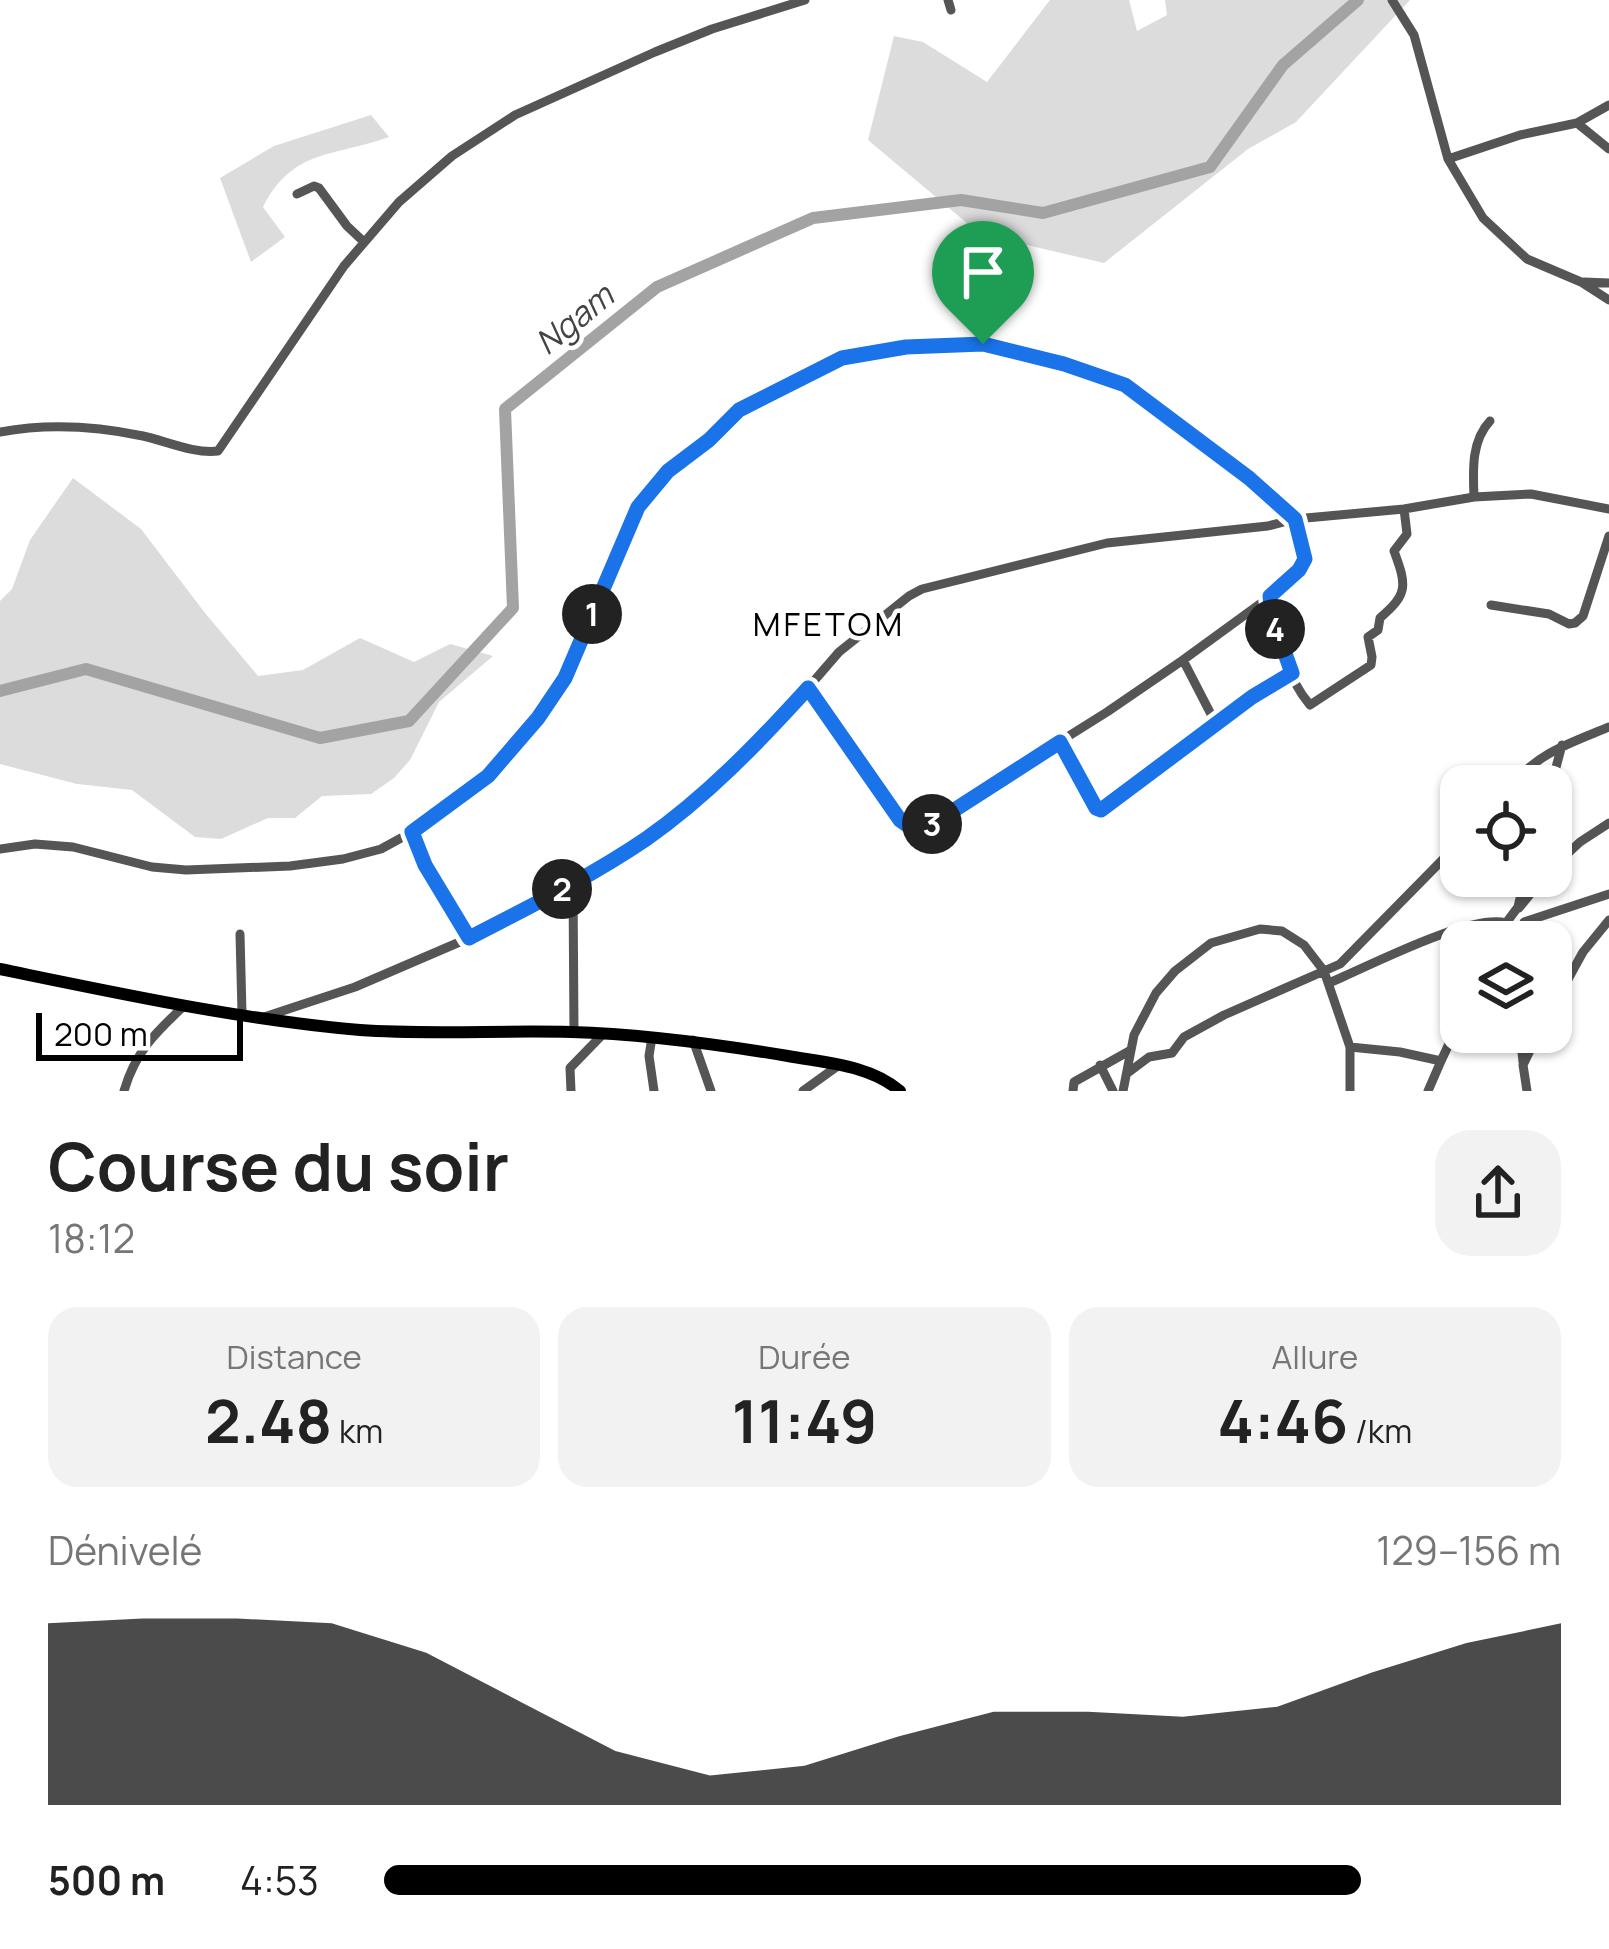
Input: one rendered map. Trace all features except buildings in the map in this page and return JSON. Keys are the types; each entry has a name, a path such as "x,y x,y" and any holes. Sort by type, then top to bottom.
{"main road":[{"path":"0,969 185,1005 367,1030 574,1032 692,1040 839,1065 882,1077 900,1091"}],"street":[{"path":"0,432 33,426 91,427 208,453 218,451 327,288 399,202 452,156 515,116 674,44 805,0"},
{"path":"1392,0 1414,35 1448,159 1483,218 1527,259 1609,300"},
{"path":"1448,159 1520,135 1577,123 1609,105"},
{"path":"1577,123 1609,149"},
{"path":"297,194 319,188 364,242"},
{"path":"1581,282 1609,283"},
{"path":"0,849 35,844 73,847 186,870 290,866 381,849 412,832 488,776 538,718 565,678 638,507 668,471 739,410 842,358 906,347 983,344 1125,385 1295,519 1305,559 1270,596 1183,660 931,825 913,829 900,820 808,688"},
{"path":"1474,497 1478,438 1490,421"},
{"path":"264,1017 355,986 469,938 647,838 699,798 839,652 922,589 1107,543 1474,497 1532,494 1607,512"},
{"path":"1270,596 1272,617 1292,673 1310,705 1371,665 1368,638 1402,592 1394,551 1408,534 1404,509"},
{"path":"1491,605 1575,623 1582,616 1609,536"},
{"path":"1183,660 1216,724"},
{"path":"1060,742 1101,810 1292,673"},
{"path":"1532,765 1562,745 1609,727"},
{"path":"1557,765 1562,745"},
{"path":"1572,850 1609,823"},
{"path":"412,832 425,865 469,938"},
{"path":"1073,1091 1073,1082 1100,1065 1172,1053 1184,1037 1340,964 1440,862"},
{"path":"573,883 574,1032"},
{"path":"1527,921 1609,894"},
{"path":"1520,897 1518,907 1524,921"},
{"path":"1507,921 1527,897"},
{"path":"1572,972 1609,920"},
{"path":"1123,1091 1134,1057 1134,1035 1156,993 1175,970 1211,943 1260,929 1282,931 1304,945 1324,971 1350,1047 1350,1091"},
{"path":"240,934 242,1013"},
{"path":"1329,983 1440,937"},
{"path":"124,1091 138,1053 185,1005"},
{"path":"571,1091 570,1068 604,1034"},
{"path":"652,1037 654,1091"},
{"path":"692,1040 711,1091"},
{"path":"1350,1047 1441,1061"},
{"path":"1428,1091 1445,1053"},
{"path":"1522,1053 1527,1091"},
{"path":"1523,1065 1529,1053"},
{"path":"803,1091 839,1065"},
{"path":"1100,1065 1113,1091"}],"shaded area":[{"path":"1050,0 1129,0 1137,31 1167,15 1165,0 1410,0 1296,122 1248,149 1104,263 980,234 868,140 894,36 923,42 987,82"},
{"path":"371,115 389,137 317,157 275,188 263,207 285,237 251,262 220,178 274,146"},
{"path":"73,478 141,529 258,676 303,670 360,638 414,662 450,644 493,656 439,702 410,760 371,794 322,796 295,818 268,818 221,839 195,837 132,790 77,784 0,764 0,601 12,589 30,540"}],"waterway":[{"name":"Ngam","path":"0,691 86,669 320,738 409,721 513,608 505,409 657,287 813,218 961,200 1043,213 1210,167 1283,65 1358,0"}],"district":[{"name":"MFETOM","path":"829,624"}],"route":[{"path":"983,344 1125,385 1249,478 1295,519 1305,559 1270,596 1272,617 1292,673 1252,697 1101,810 1060,742 931,825 913,829 900,820 808,688 699,798 647,838 469,938 425,865 412,832 488,776 538,718 565,678 638,507 668,471 739,410 842,358 906,347 983,344"}]}
